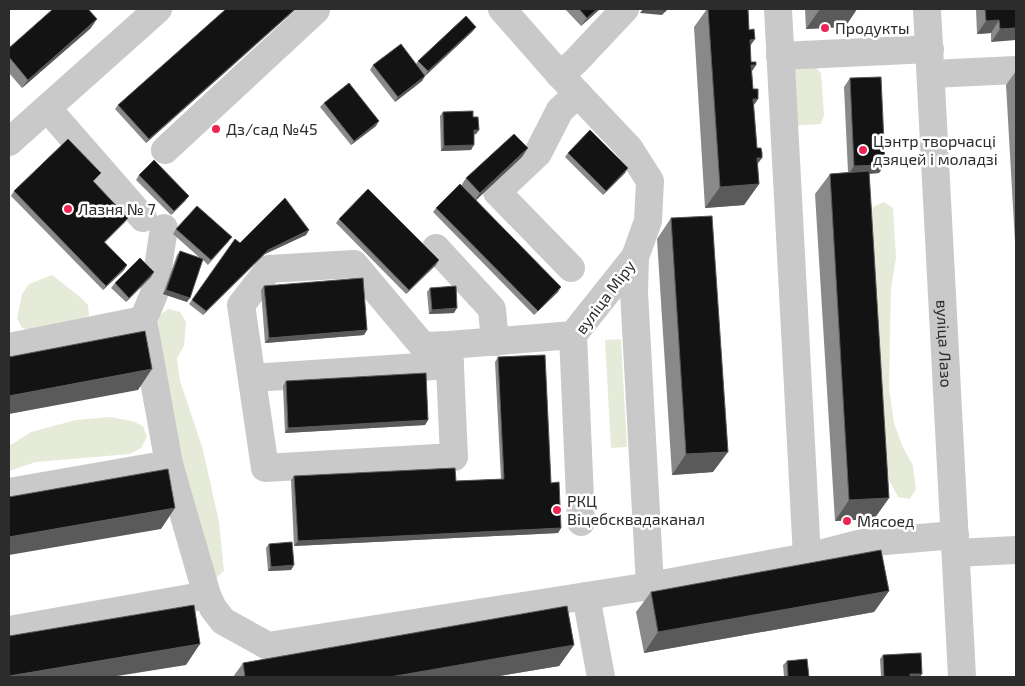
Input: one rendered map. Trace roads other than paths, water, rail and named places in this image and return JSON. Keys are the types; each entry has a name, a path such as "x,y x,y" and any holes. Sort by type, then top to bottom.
{"street":[{"path":"9,140 158,9"},
{"path":"165,150 315,9"},
{"name":"вуліца Міру","path":"502,9 629,148 650,181 648,221 635,257 573,335 582,522"},
{"path":"571,268 497,192 538,153 560,110 575,62 625,9"},
{"path":"778,9 807,557"},
{"name":"вуліца Лазо","path":"928,9 962,677"},
{"path":"780,56 930,62 1016,70"},
{"path":"47,108 153,223 154,294 143,320 169,464 207,595 213,608 223,621 268,646 650,586 807,557 862,543 956,544 1016,550"},
{"path":"436,248 492,309 494,342"},
{"path":"635,257 634,292 650,586"},
{"path":"354,264 424,346 450,355 454,457 265,468 241,304 269,269 354,264"},
{"path":"9,347 143,320"},
{"path":"252,378 450,355 494,342 573,335"},
{"path":"9,492 169,464"},
{"path":"9,630 207,595"},
{"path":"586,596 600,677"}],"place":[{"name":"Продукты","path":"825,28"},
{"name":"Дз/сад №45","path":"216,129"},
{"name":"Цэнтр творчасці дзяцей і моладзі","path":"863,150"},
{"name":"Лазня № 7","path":"68,209"},
{"name":"РКЦ Віцебсквадаканал","path":"557,510"},
{"name":"Мясоед","path":"847,521"}]}
